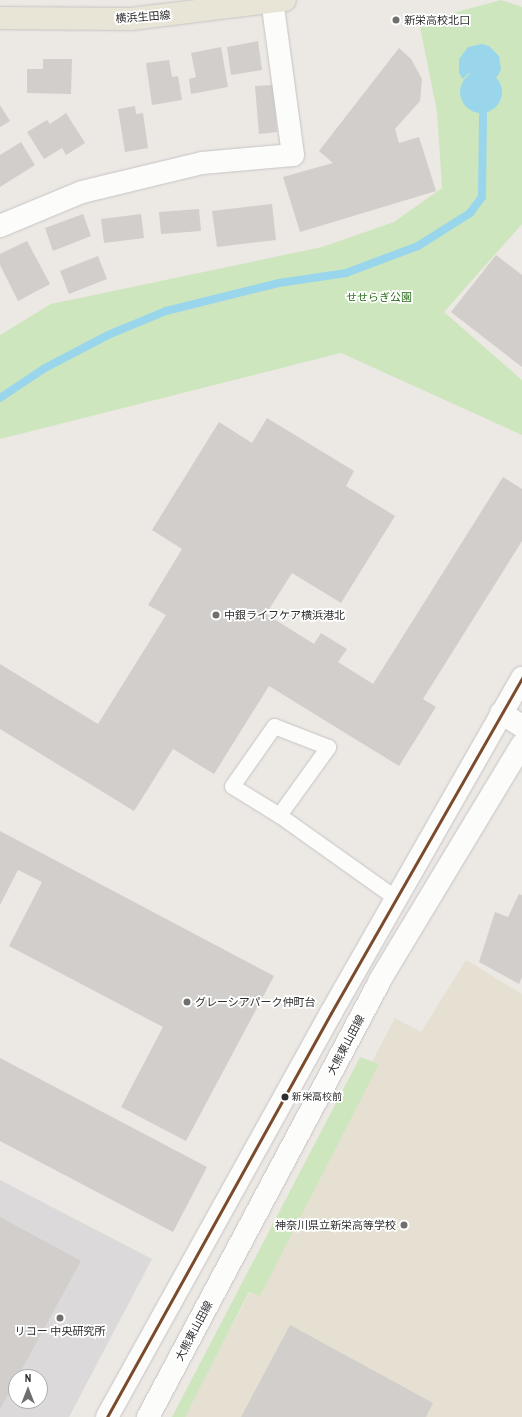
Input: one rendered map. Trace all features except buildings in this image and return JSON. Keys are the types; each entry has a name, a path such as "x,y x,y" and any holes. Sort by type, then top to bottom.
{"main road":[{"name":"横浜生田線","path":"0,18 131,19 276,1"}],"street":[{"path":"0,226 90,190 202,163 292,155 276,1"},
{"path":"107,1417 396,898 522,678"},
{"path":"501,713 522,726"},
{"name":"大熊東山田線","path":"148,1417 380,980 522,744"}],"lane":[{"path":"279,815 328,747 274,726 232,786 279,815 396,898"}],"shaded area":[{"name":"神奈川県立新栄高等学校","path":"466,960 522,994 522,1417 184,1417 395,1018 421,1032"},
{"name":"リコー 中央研究所","path":"0,1180 152,1259 69,1417 0,1417"}],"green space":[{"name":"せせらぎ公園","path":"501,0 522,7 522,224 444,312 522,380 522,435 341,353 0,439 0,335 51,304 322,247 394,222 442,188 437,112 419,22"},
{"path":"360,1057 379,1064 260,1296 249,1292 185,1417 172,1417"}],"water":[{"path":"482,44 489,46 499,56 501,70 497,77 480,71 468,74 463,79 459,73 459,59 468,47"},
{"path":"477,71 485,71 493,74 499,80 502,92 499,104 493,110 485,113 477,113 469,110 463,104 460,96 460,88 463,80 469,74"}],"waterway":[{"path":"0,398 45,368 108,335 166,311 279,283 346,273 418,246 470,213 482,197 483,114"}],"transit line":[{"path":"107,1417 331,1013 522,678"}],"place":[{"name":"新栄高校北口","path":"396,20"},
{"name":"中銀ライフケア横浜港北","path":"216,615"},
{"name":"グレーシアパーク仲町台","path":"187,1002"},
{"name":"新栄高校前","path":"285,1097"},
{"name":"神奈川県立新栄高等学校","path":"404,1225"},
{"name":"リコー 中央研究所","path":"60,1318"}]}
